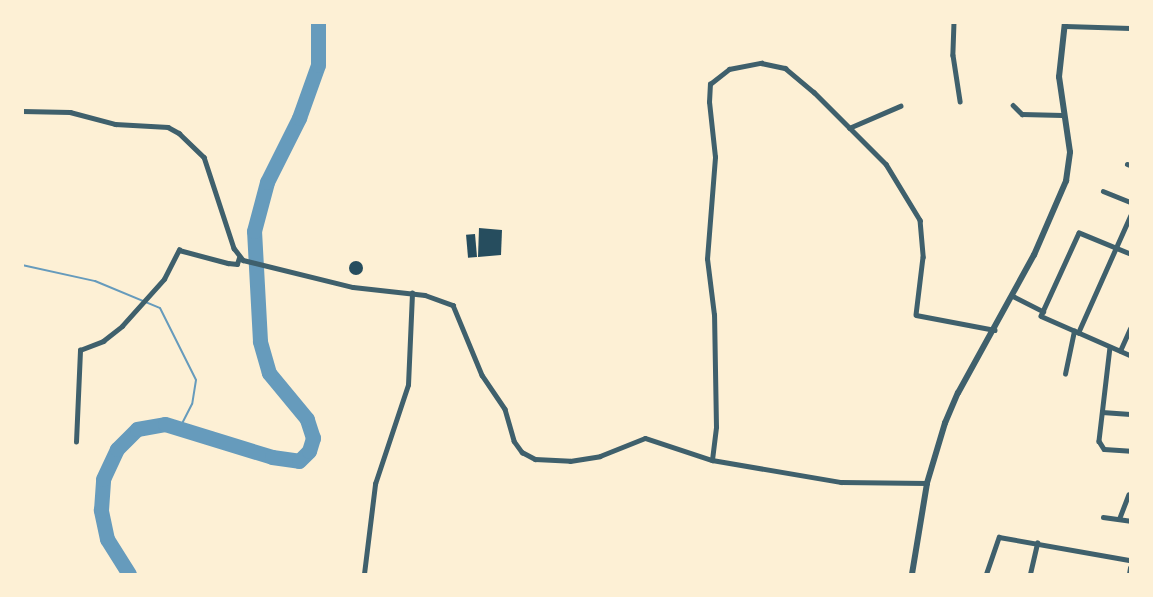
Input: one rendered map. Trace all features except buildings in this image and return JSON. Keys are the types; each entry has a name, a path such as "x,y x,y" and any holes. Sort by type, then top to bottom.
{"street":[{"path":"954,22 953,55 960,100"},
{"path":"912,574 927,483 958,393 1013,296 1062,193 1070,170 1059,77 1065,24 1131,28"},
{"path":"712,460 716,427 714,315 706,259 715,158 710,84 723,72 743,64 773,63 814,93 885,164 920,220 923,257 916,315 995,330"},
{"path":"1013,105 1022,114 1062,115"},
{"path":"849,129 900,106"},
{"path":"22,111 70,112 115,124 168,127 179,133 204,157 241,259"},
{"path":"1103,191 1131,202"},
{"path":"1065,374 1076,332 1131,216"},
{"path":"1131,254 1083,233 1076,235 1041,316 1131,356"},
{"path":"76,442 79,352 112,335 141,306 181,250 236,264 241,259"},
{"path":"241,259 353,287 412,293 453,305 483,375 505,409 514,441 526,456 543,462 570,461 600,456 645,438 712,460 841,482 927,483"},
{"path":"364,574 376,477 408,385 412,293"},
{"path":"1013,296 1043,311"},
{"path":"1120,351 1131,329"},
{"path":"1110,347 1102,412 1102,448 1131,451"},
{"path":"1102,412 1131,414"},
{"path":"1119,519 1128,495"},
{"path":"1103,518 1131,521"},
{"path":"986,574 997,537 1131,560"},
{"path":"1030,574 1037,543"},
{"path":"1129,574 1131,568"}],"waterway":[{"path":"129,574 107,539 101,510 103,479 117,449 137,429 165,424 272,457 299,461 309,451 313,438 307,419 269,373 260,341 254,231 267,182 299,118 318,65 318,22"},
{"path":"22,265 95,281 160,308 196,380 192,404 180,428"}]}
